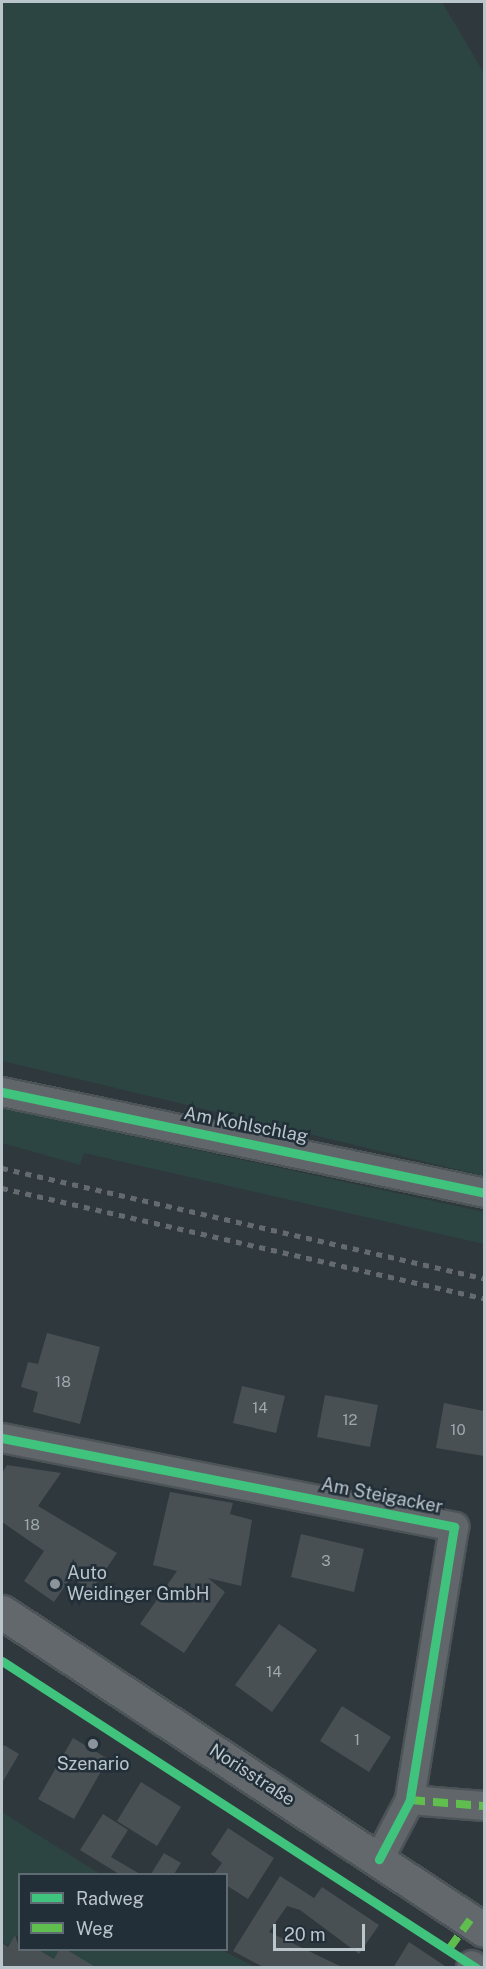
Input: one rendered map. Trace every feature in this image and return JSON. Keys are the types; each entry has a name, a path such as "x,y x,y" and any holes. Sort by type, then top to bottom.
{"main road":[{"name":"Norisstraße","path":"7,1613 379,1858 484,1930"}],"street":[{"name":"Am Kohlschlag","path":"2,1092 484,1193"},
{"name":"Am Steigacker","path":"2,1438 454,1527 410,1800 379,1858"},
{"path":"410,1800 484,1806"}],"green space":[{"path":"2,2 442,2 484,73 484,1176 2,1061"},
{"path":"2,1108 484,1212 484,1244 84,1153 80,1165 2,1143"},
{"path":"2,1812 98,1873 18,1873 18,1936 15,1935 8,1946 2,1942"},
{"path":"41,1951 223,1951 255,1967 69,1967"}],"building":[{"path":"47,1333 100,1347 80,1424 33,1412 38,1392 21,1387 28,1362 38,1364"},
{"path":"242,1386 285,1396 276,1433 233,1423"},
{"path":"325,1395 378,1405 370,1447 317,1437"},
{"path":"444,1403 484,1411 484,1456 436,1448"},
{"path":"7,1465 61,1473 38,1506 117,1553 91,1591 71,1577 54,1602 24,1581 44,1551 2,1522 2,1473"},
{"path":"170,1492 233,1503 230,1514 252,1520 241,1586 208,1578 225,1592 184,1653 140,1624 177,1571 153,1565"},
{"path":"301,1534 364,1549 354,1592 291,1577"},
{"path":"279,1624 317,1650 272,1712 235,1685"},
{"path":"342,1706 391,1737 369,1772 320,1741"},
{"path":"73,1738 108,1759 74,1819 38,1799"},
{"path":"4,1745 19,1754 2,1783 2,1749"},
{"path":"141,1782 181,1807 157,1846 117,1821"},
{"path":"103,1814 128,1830 111,1857 138,1873 117,1873 80,1850"},
{"path":"228,1828 274,1858 248,1899 228,1886 228,1873 215,1873 222,1863 211,1854"},
{"path":"164,1853 181,1863 175,1873 152,1873"},
{"path":"280,1876 314,1898 322,1887 379,1925 359,1954 300,1910 287,1906 269,1932 344,1968 265,1968 233,1951"},
{"path":"15,1935 18,1951 41,1951 54,1959 58,1951 69,1951 97,1968 2,1968 2,1943 8,1947"},
{"path":"409,1942 448,1968 393,1968"}],"railway":[{"path":"2,1168 484,1278"},
{"path":"2,1188 484,1298"}],"marked path":[{"path":"410,1800 484,1806"},
{"path":"449,1949 470,1920"}],"cycle path":[{"path":"2,1092 484,1193"},
{"path":"2,1438 454,1527 410,1800 379,1859"},
{"path":"2,1661 476,1968"}],"place":[{"name":"Auto Weidinger GmbH","path":"55,1584"},
{"name":"Szenario","path":"93,1744"}]}
